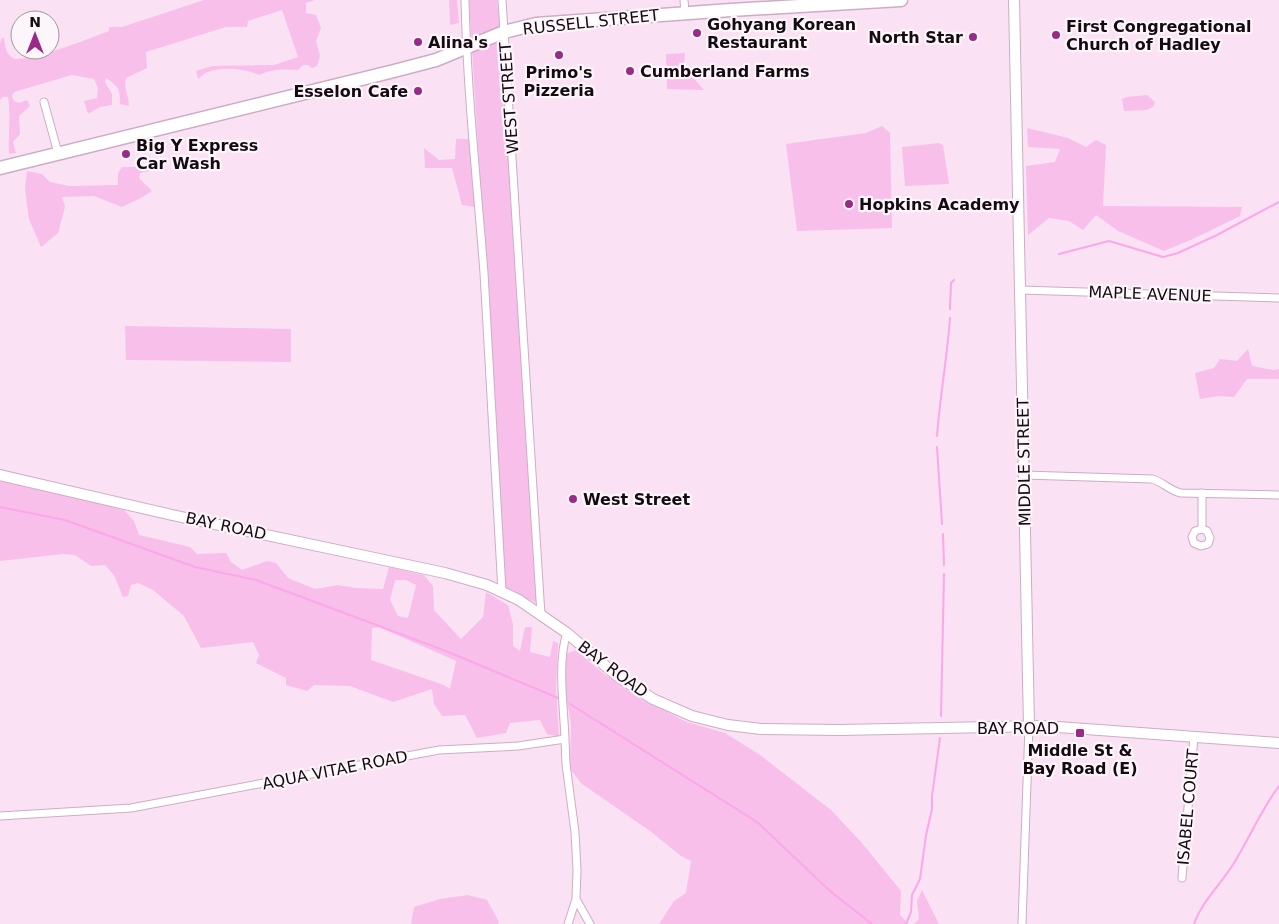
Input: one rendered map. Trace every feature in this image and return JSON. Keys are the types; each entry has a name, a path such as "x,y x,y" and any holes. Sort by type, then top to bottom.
{"highway":[{"name":"RUSSELL STREET","path":"0,168 436,60 504,32 536,24 685,6 901,0"}],"main road":[{"name":"MIDDLE STREET","path":"1014,0 1029,726"},
{"name":"BAY ROAD","path":"0,475 172,515 468,578 502,591 519,600 567,633 616,675 641,692 678,711 728,726 761,729 827,730 1029,726 1279,743"}],"street":[{"path":"465,0 466,48 484,282 502,591"},
{"name":"WEST STREET","path":"502,0 541,615"},
{"path":"44,102 58,153"},
{"name":"MAPLE AVENUE","path":"1020,290 1279,298"},
{"path":"1024,475 1152,479 1161,482 1176,492 1279,495"},
{"path":"1202,493 1202,529"},
{"path":"567,633 563,644 562,661 566,764 575,832 577,870 576,899 568,924"},
{"name":"MIDDLE STREET","path":"1022,924 1029,726"},
{"name":"ISABEL COURT","path":"1182,878 1194,737"},
{"name":"AQUA VITAE ROAD","path":"0,816 131,808 439,750 518,746 565,739"},
{"path":"576,899 590,924"}],"shaded area":[{"path":"204,0 315,0 306,3 306,13 316,15 321,28 316,41 320,56 317,66 312,68 308,65 303,65 298,70 278,70 259,75 248,71 220,69 207,73 198,79 196,71 212,66 274,65 298,57 282,10 248,21 247,27 226,27 146,52 147,68 126,78 125,85 129,106 120,104 118,89 106,78 105,82 112,94 112,105 100,107 88,114 84,101 97,98 98,88 94,79 72,75 14,92 12,96 14,101 19,103 27,100 30,106 19,116 20,134 13,142 16,153 9,154 8,97 3,97 0,100 0,43 2,38 4,38 10,60 60,60 60,49 109,31 109,27 122,27"},
{"path":"449,0 457,0 459,23 450,25"},
{"path":"469,0 497,0 502,45 537,603 505,588"},
{"path":"685,53 684,67 704,90 667,89 666,54"},
{"path":"1147,95 1155,102 1153,107 1146,110 1124,111 1122,99"},
{"path":"882,126 890,133 892,228 797,231 786,144 866,133"},
{"path":"1027,128 1068,138 1086,147 1096,140 1106,145 1103,206 1242,207 1240,216 1164,251 1118,231 1096,215 1083,230 1069,221 1049,218 1028,235 1026,166 1055,162 1060,149 1028,147"},
{"path":"456,139 469,139 475,207 462,205 452,168 425,168 424,148 439,160 455,159"},
{"path":"939,143 943,145 949,184 905,186 902,147"},
{"path":"122,167 149,167 150,171 140,173 139,178 152,191 122,207 94,196 62,197 65,207 58,233 41,247 29,219 25,189 27,171 42,174 50,182 69,186 118,185 118,173"},
{"path":"125,326 291,329 291,362 126,360"},
{"path":"1248,349 1252,366 1273,370 1279,369 1279,379 1247,379 1234,397 1218,396 1200,399 1195,373 1214,368 1220,359 1237,361"},
{"path":"0,479 63,493 124,510 134,521 139,535 190,547 197,554 226,553 231,562 242,570 267,561 276,563 288,578 315,589 338,585 383,589 389,567 424,575 433,586 434,610 461,639 483,617 486,592 508,605 513,624 513,646 520,651 525,627 532,627 530,652 550,657 553,641 558,643 556,687 559,737 547,734 540,720 510,723 506,733 477,738 465,715 442,716 434,704 432,689 393,702 350,686 314,685 307,691 286,685 286,678 256,663 259,655 253,642 201,648 184,616 153,590 138,583 131,585 128,596 123,597 114,575 105,565 91,566 75,555 63,554 0,561","holes":["395,580 406,580 416,585 408,618 398,616 390,600","379,627 456,661 450,689 444,685 371,660 372,628"]},
{"path":"576,650 604,674 641,699 687,722 725,733 760,755 831,810 862,843 901,891 900,915 909,924 659,924 674,901 686,893 691,861 681,856 650,831 582,784 570,769 571,724 566,696 566,654"},
{"path":"922,890 939,924 914,924 919,919 917,901"},
{"path":"468,895 487,900 499,922 498,924 411,924 414,907 440,899"}],"waterway":[{"path":"1059,254 1109,241 1163,257 1178,253 1217,235 1279,202"},
{"path":"950,309 951,283 954,280"},
{"path":"937,436 950,318"},
{"path":"937,447 942,524"},
{"path":"0,507 65,520 195,567 256,580 446,651 558,698"},
{"path":"943,534 944,565"},
{"path":"941,716 944,574"},
{"path":"570,704 757,822 830,891 872,924"},
{"path":"906,924 911,912 912,895 920,879 926,835 932,809 940,738"},
{"path":"1194,924 1207,900 1234,863 1279,786"}],"place":[{"name":"Gohyang Korean Restaurant","path":"697,33"},
{"name":"First Congregational Church of Hadley","path":"1056,35"},
{"name":"North Star","path":"973,37"},
{"name":"Alina's","path":"418,42"},
{"name":"Primo's Pizzeria","path":"559,55"},
{"name":"Cumberland Farms","path":"630,71"},
{"name":"Esselon Cafe","path":"418,91"},
{"name":"Big Y Express Car Wash","path":"126,154"},
{"name":"Hopkins Academy","path":"849,204"},
{"name":"West Street","path":"573,499"},
{"name":"Middle St & Bay Road (E)","path":"1080,733"}]}
